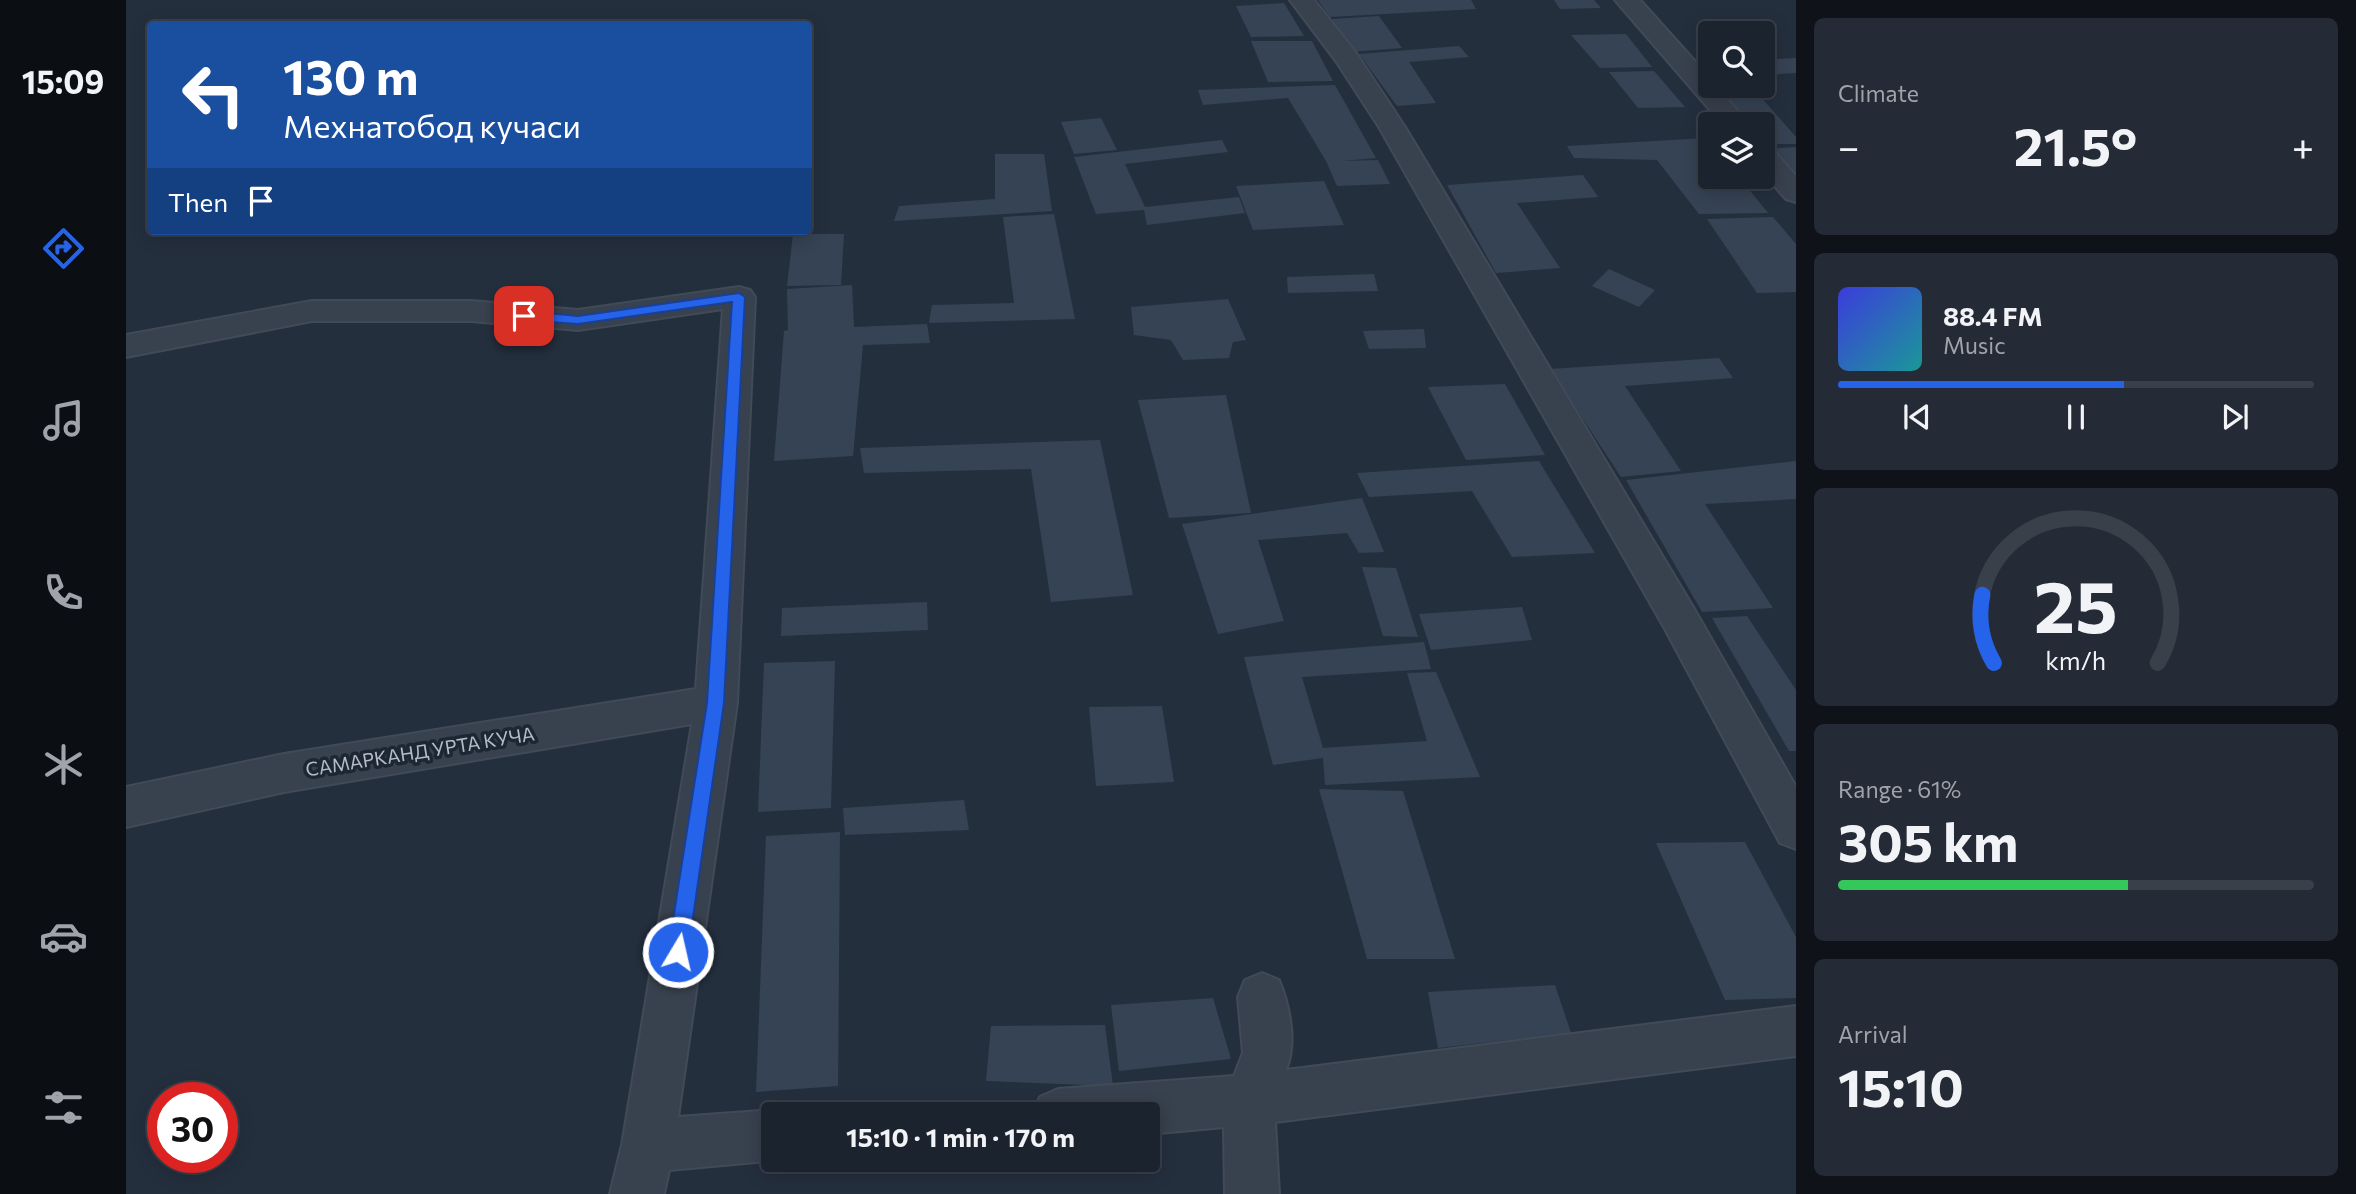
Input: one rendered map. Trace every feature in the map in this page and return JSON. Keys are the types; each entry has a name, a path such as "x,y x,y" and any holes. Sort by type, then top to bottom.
{"street":[{"path":"1302,0 1361,77 1479,274 1679,618 1796,830"},
{"path":"1627,0 1725,112"},
{"path":"1775,170 1796,193"},
{"path":"126,346 312,311 471,311 578,320 739,297 716,703 648,1145 636,1194"},
{"name":"САМАРКАНД УРТА КУЧА","path":"126,807 284,773 716,703"},
{"path":"1252,1194 1249,1100 1268,1053 1262,997"},
{"path":"1160,1107 1249,1100 1796,1031"},
{"path":"648,1145 761,1137"}],"building":[{"path":"1318,0 1471,0 1476,9 1330,17"},
{"path":"1554,0 1594,0 1601,8 1560,9"},
{"path":"1284,3 1304,36 1251,37 1236,6"},
{"path":"1379,16 1402,48 1350,52 1332,19"},
{"path":"1626,34 1652,67 1600,68 1571,35"},
{"path":"1251,41 1312,41 1333,81 1268,82"},
{"path":"1459,46 1469,57 1409,62 1436,103 1397,106 1359,54"},
{"path":"1796,58 1796,73 1775,74 1775,59"},
{"path":"1698,64 1698,78 1687,65"},
{"path":"1654,71 1685,107 1638,108 1609,72"},
{"path":"1335,85 1376,158 1342,161 1378,160 1390,184 1337,186 1326,161 1288,98 1203,105 1198,90"},
{"path":"1716,98 1762,98 1774,112 1728,112"},
{"path":"1775,113 1796,137 1796,144 1775,144"},
{"path":"1101,118 1117,150 1074,154 1061,122"},
{"path":"1698,139 1698,189 1749,189 1768,213 1699,214 1657,160 1574,158 1567,146"},
{"path":"1222,140 1228,152 1125,164 1145,207 1239,197 1245,213 1147,225 1144,210 1096,214 1074,157"},
{"path":"1796,147 1796,190 1775,165 1775,148"},
{"path":"995,154 1044,154 1052,211 894,221 899,206 995,199"},
{"path":"1583,175 1598,197 1517,203 1560,268 1496,273 1447,185"},
{"path":"1324,181 1344,225 1253,230 1236,186"},
{"path":"1054,214 1075,319 929,323 932,305 1014,303 1003,217"},
{"path":"1773,217 1796,244 1796,292 1757,293 1707,219"},
{"path":"844,234 841,285 787,286 793,235"},
{"path":"1609,269 1655,290 1639,307 1592,286"},
{"path":"1374,274 1378,291 1288,293 1287,277"},
{"path":"852,285 854,327 927,324 930,343 863,345 853,456 774,461 784,331 788,330 787,289"},
{"path":"1228,299 1246,340 1233,342 1229,358 1183,360 1171,340 1134,335 1131,307"},
{"path":"1424,329 1426,348 1369,349 1363,331"},
{"path":"1719,358 1733,378 1625,386 1681,471 1621,477 1550,369"},
{"path":"1505,384 1545,455 1466,460 1428,387"},
{"path":"1226,395 1251,513 1169,518 1138,400"},
{"path":"1100,440 1133,595 1051,602 1031,469 864,473 860,448"},
{"path":"1539,461 1595,553 1512,557 1472,491 1369,497 1357,473"},
{"path":"1796,461 1796,499 1705,504 1773,608 1702,612 1626,480"},
{"path":"1362,498 1384,552 1359,553 1347,533 1258,540 1284,621 1218,634 1182,524"},
{"path":"1362,567 1396,568 1418,637 1383,636"},
{"path":"927,602 928,630 781,636 782,608"},
{"path":"1522,607 1532,640 1431,650 1419,614"},
{"path":"1747,616 1796,690 1796,751 1789,751 1712,618"},
{"path":"1424,642 1431,669 1302,677 1323,748 1427,741 1407,673 1436,672 1480,777 1325,785 1323,758 1273,765 1244,657"},
{"path":"835,661 831,808 758,812 764,663"},
{"path":"1162,706 1174,782 1096,786 1089,707"},
{"path":"1319,789 1403,791 1455,959 1367,959"},
{"path":"964,800 969,830 845,835 843,808"},
{"path":"840,832 838,1086 756,1092 766,836"},
{"path":"1745,842 1796,937 1796,998 1725,1000 1656,843"},
{"path":"1555,985 1571,1033 1438,1048 1428,992"},
{"path":"1213,998 1231,1059 1119,1071 1111,1005"},
{"path":"1105,1025 1113,1086 986,1081 991,1026"}],"route":[{"path":"524,316 578,320 739,297 716,703 678,952"}]}
